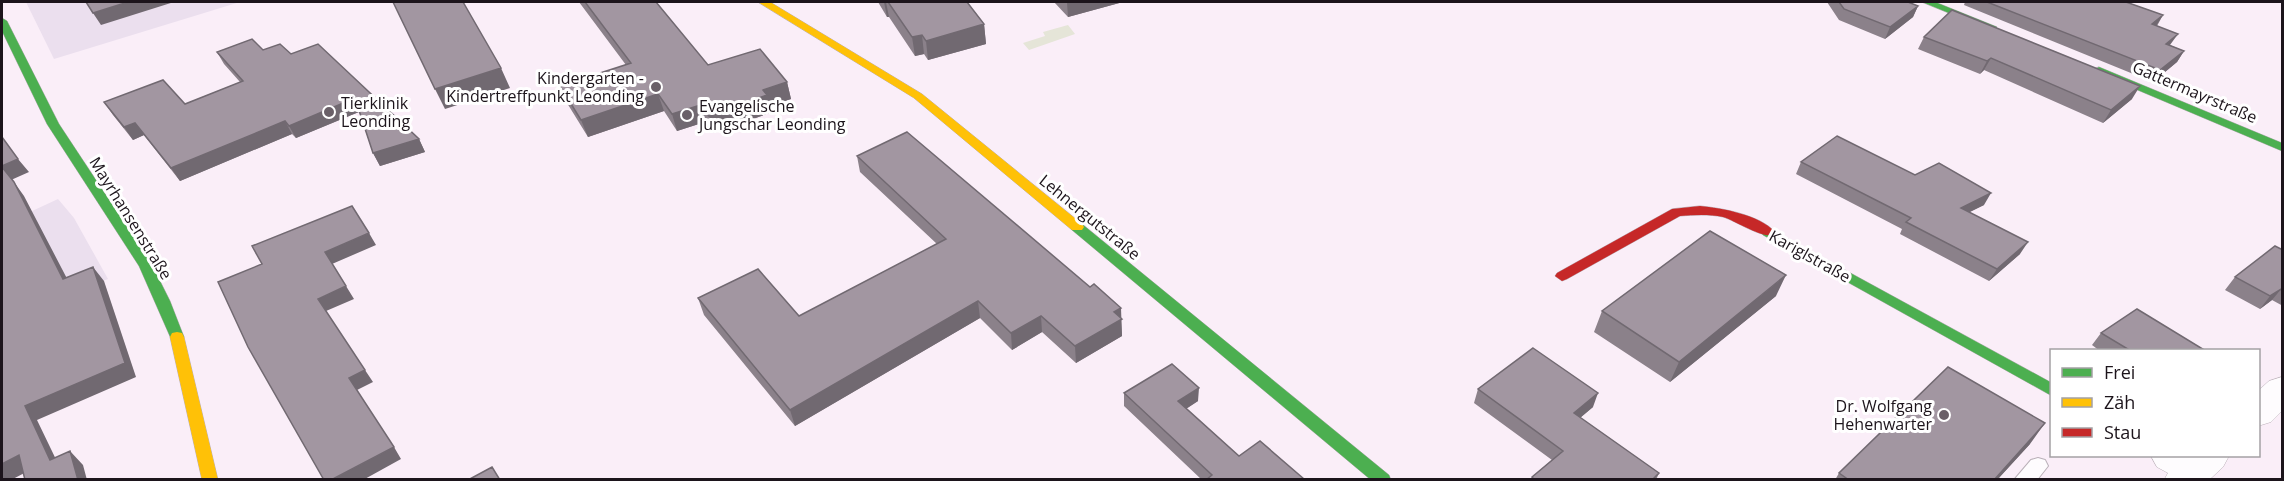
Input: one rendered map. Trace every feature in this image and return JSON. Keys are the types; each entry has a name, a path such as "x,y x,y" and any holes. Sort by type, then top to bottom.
{"street":[{"name":"Lehnergutstraße","path":"762,2 918,96 1383,480"},
{"path":"1927,2 2003,32"},
{"name":"Mayrhansenstraße","path":"2,21 53,124 146,265 163,301 177,338 210,480"},
{"name":"Gattermayrstraße","path":"2081,63 2283,147"},
{"name":"Kariglstraße","path":"1562,276 1677,212 1700,210 1724,213 1749,222 2050,389"},
{"path":"2260,411 2283,391"}],"shaded area":[{"path":"26,2 240,2 54,59"},
{"path":"1068,25 1075,34 1029,50 1023,43 1045,36 1043,32"},
{"path":"58,199 74,218 108,279 2,320 2,225"}],"building":[{"path":"86,2 128,2 93,13"},
{"path":"393,2 463,2 501,68 435,89"},
{"path":"585,2 656,2 708,65 760,49 787,82 763,90 767,95 709,116 700,105 672,114 658,94 581,120 560,86 631,63"},
{"path":"888,2 967,2 984,24 926,41 922,35 912,37"},
{"path":"1839,2 1908,2 1918,6 1890,27 1844,9"},
{"path":"1987,2 2126,2 2163,15 2152,24 2178,34 2166,44 2184,51 2160,70"},
{"path":"1952,10 2140,86 2111,110 1991,58 1987,61 1924,37"},
{"path":"252,39 263,50 280,44 291,54 318,44 419,139 373,153 355,98 289,126 285,121 171,168 135,123 124,127 104,102 163,80 185,104 243,81 217,52"},
{"path":"907,132 1090,287 1094,284 1121,308 1114,312 1122,319 1075,346 1041,316 1011,333 978,301 790,410 698,298 758,269 799,316 946,239 857,156"},
{"path":"1837,136 1915,175 1939,163 1991,193 1961,208 2028,242 1997,269 1906,222 1911,218 1801,162"},
{"path":"2,137 18,159 2,166"},
{"path":"2,167 14,182 63,279 93,267 125,363 25,406 50,460 70,451 78,480 25,480 19,455 2,464"},
{"path":"352,206 369,233 325,252 346,286 318,299 365,370 349,378 394,447 331,480 324,480 248,347 218,282 262,264 252,246"},
{"path":"1710,231 1786,275 1679,362 1602,311"},
{"path":"2275,246 2283,250 2283,288 2270,296 2235,277"},
{"path":"2137,309 2203,349 2128,349 2101,333"},
{"path":"1533,348 1598,393 1574,413 1659,473 1652,480 1535,480 1532,477 1563,451 1478,389"},
{"path":"1172,364 1199,388 1178,401 1239,456 1260,441 1304,479 1206,480 1212,475 1124,393"},
{"name":"Dr. Wolfgang Hehenwarter","path":"1948,367 2045,423 1994,480 1849,480 1839,473"},
{"path":"492,467 500,480 468,480"}],"traffic: fast":[{"path":"1927,2 1992,27"},
{"path":"2,21 53,124 145,265 163,301 177,337"},
{"path":"2099,70 2282,147"},
{"path":"1077,227 1383,480"},
{"path":"1768,232 2050,389"}],"traffic: slow":[{"path":"763,2 918,96 1077,227"},
{"path":"177,337 210,480"}],"traffic: jam":[{"path":"1562,276 1677,212 1700,210 1724,213 1768,232"}],"place":[{"name":"Kindergarten - Kindertreffpunkt Leonding","path":"656,87"},
{"name":"Tierklinik Leonding","path":"329,112"},
{"name":"Evangelische Jungschar Leonding","path":"687,115"},
{"name":"Dr. Wolfgang Hehenwarter","path":"1944,415"}]}
